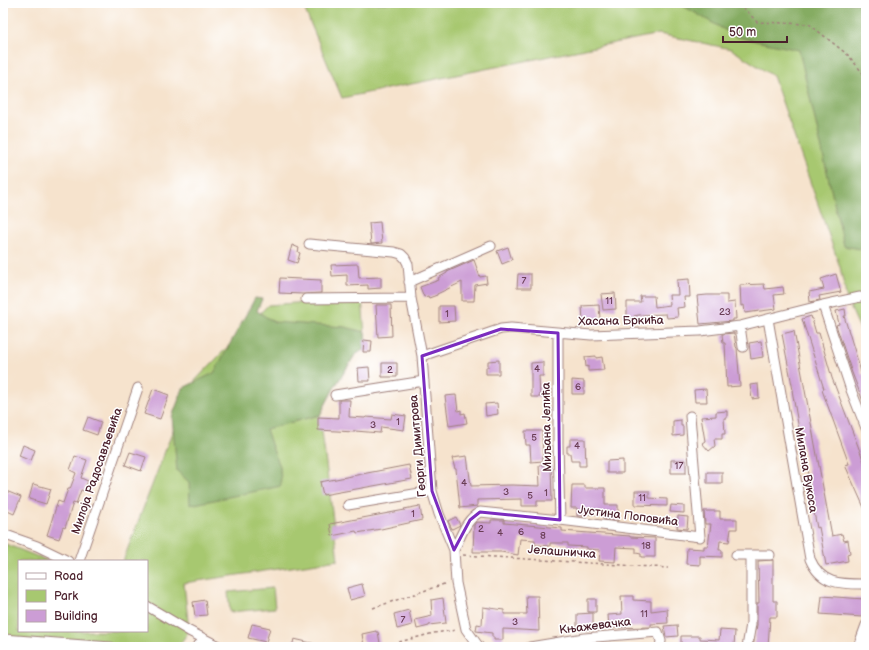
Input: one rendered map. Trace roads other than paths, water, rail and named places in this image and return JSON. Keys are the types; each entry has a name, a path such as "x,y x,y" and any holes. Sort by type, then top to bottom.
{"street":[{"name":"Георги Димитрова","path":"309,244 394,252 401,254 408,264 408,282 422,356 432,491 439,514 454,552 456,583 466,629 479,647"},
{"path":"408,282 491,246"},
{"name":"Хасана Бркића","path":"422,356 501,329 511,328 590,335 700,331 740,326 860,297"},
{"path":"306,299 411,298"},
{"path":"823,305 851,390 866,428"},
{"name":"Милана Вукоса","path":"768,319 810,559 815,568 829,580 847,584 866,584"},
{"path":"740,326 743,347"},
{"name":"Миљана Јелића","path":"558,333 560,520"},
{"path":"335,395 424,381"},
{"name":"Милоја Радосављевића","path":"79,560 138,388"},
{"name":"Јустина Поповића","path":"454,552 470,520 474,515 480,512 700,537 690,416"},
{"path":"348,505 432,491"},
{"path":"3,534 37,546 66,560"},
{"path":"736,555 770,555"},
{"path":"747,647 751,624 751,555"},
{"path":"148,607 205,640 220,647"},
{"path":"858,647 866,625"},
{"name":"Књажевачка","path":"530,647 577,639 658,632 661,640 660,647"},
{"path":"3,639 111,647"},
{"path":"196,647 205,640"}]}
